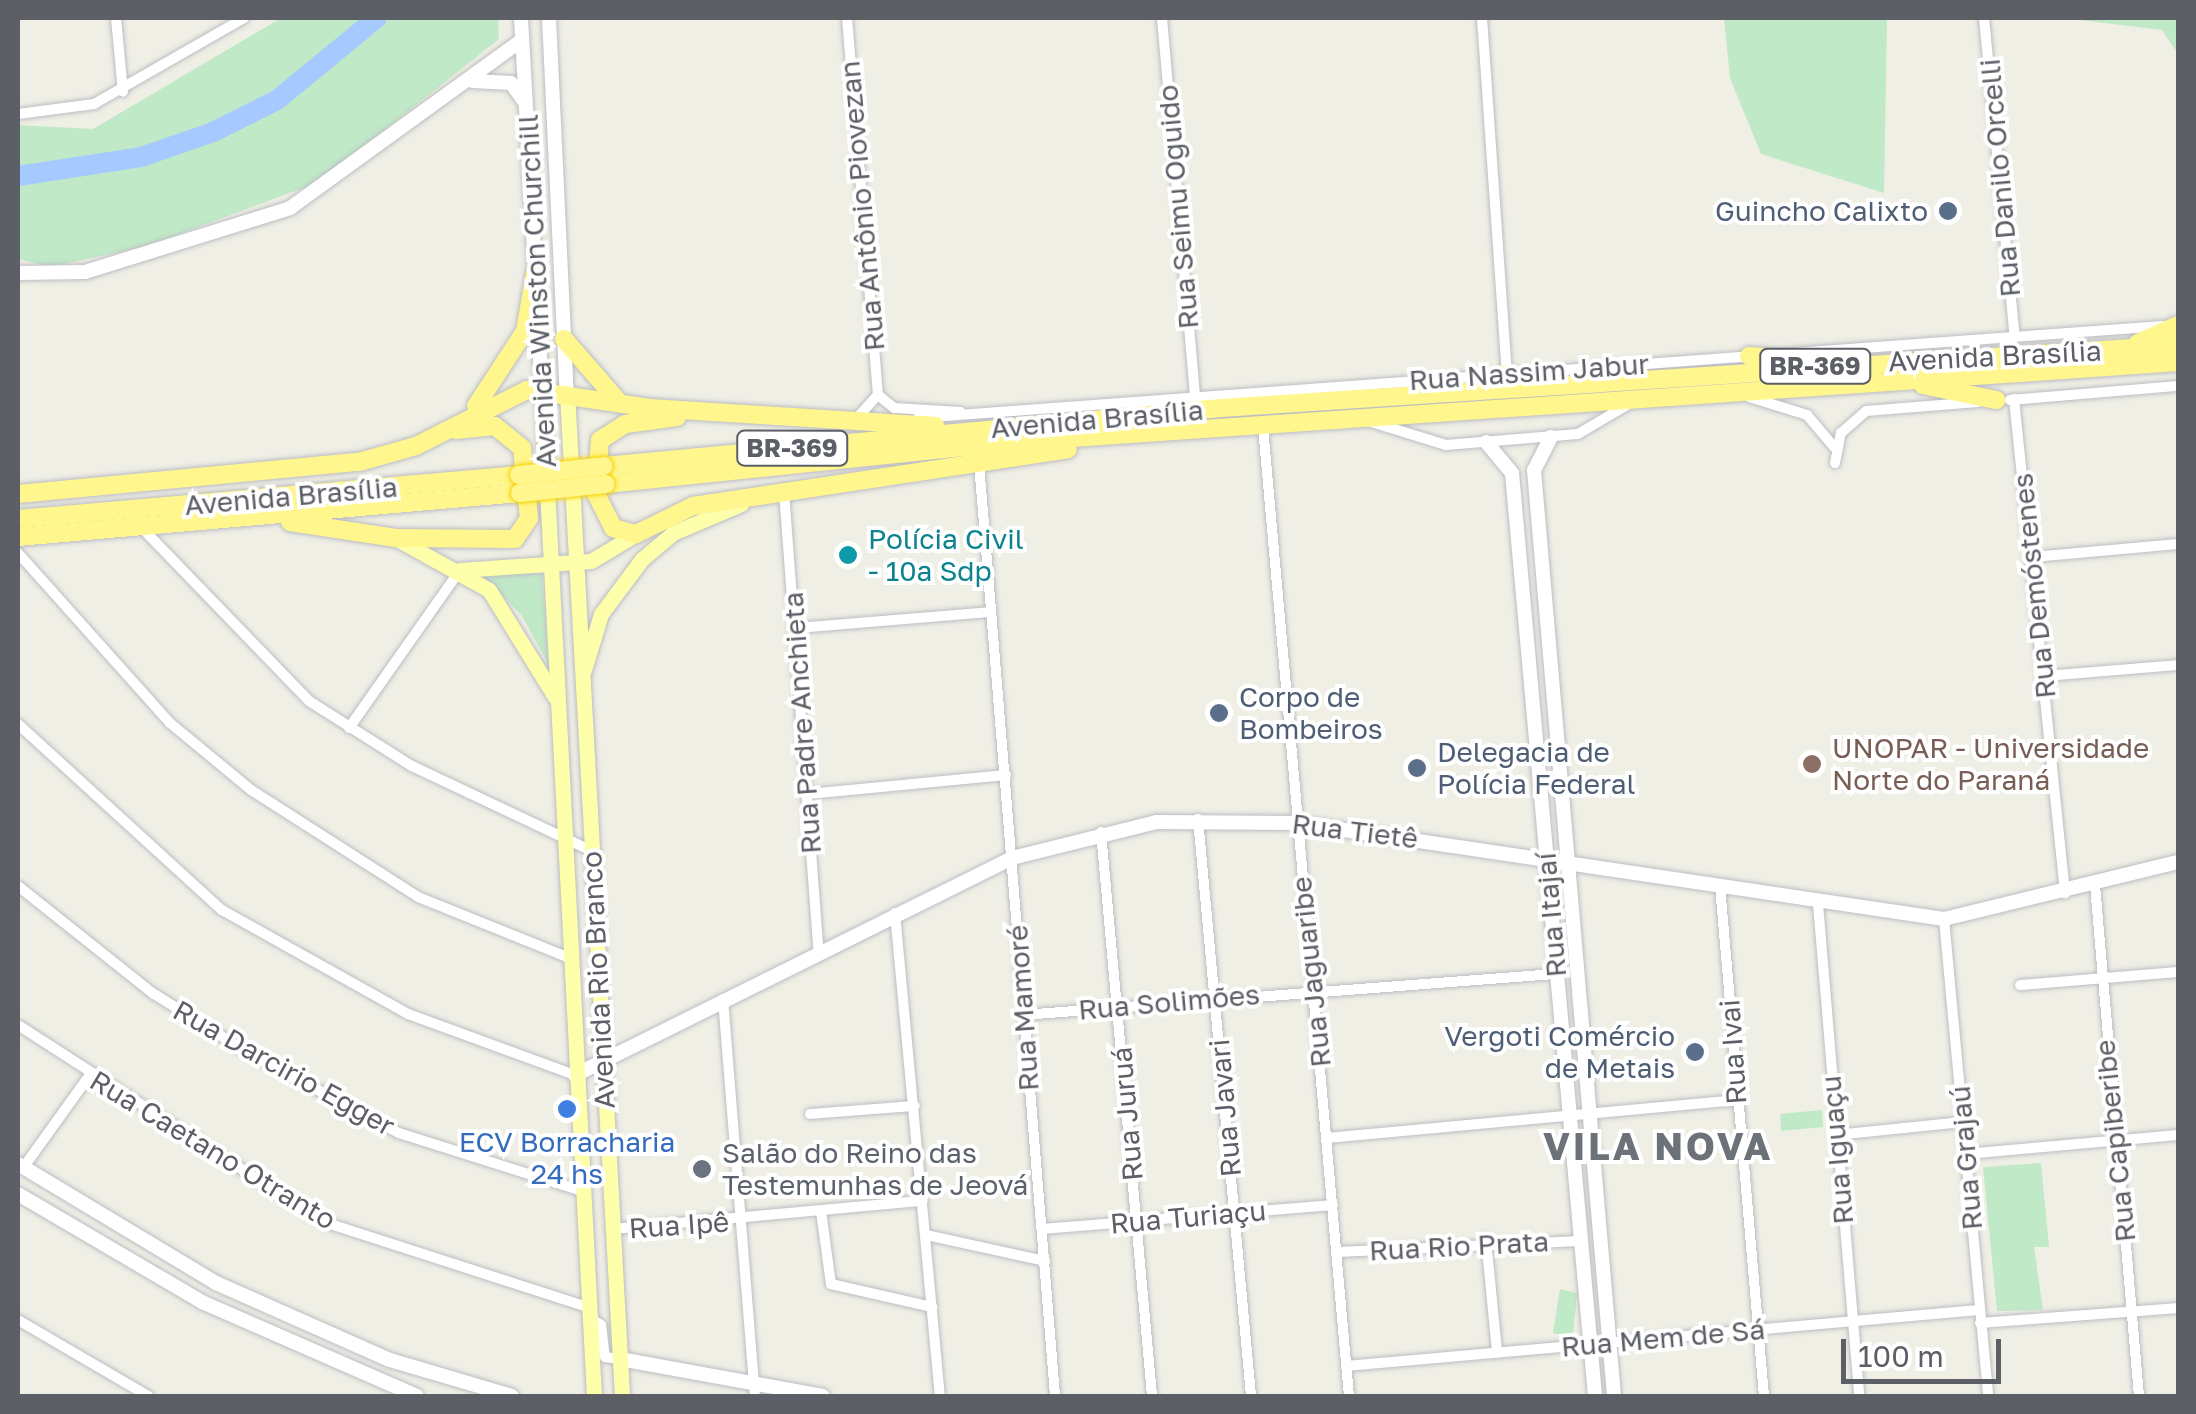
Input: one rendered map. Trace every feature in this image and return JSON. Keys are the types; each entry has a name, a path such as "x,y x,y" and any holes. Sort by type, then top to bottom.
{"highway":[{"path":"461,421 510,364 535,272"},
{"path":"2124,349 2178,325"},
{"path":"564,339 621,404"},
{"name":"Avenida Brasília","path":"18,537 250,518 980,430 1838,364 2178,345"},
{"path":"1748,356 1838,364"},
{"name":"Avenida Brasília","path":"605,475 2178,362"},
{"path":"1452,395 1507,374"},
{"path":"1898,380 2005,400"},
{"path":"441,433 505,395 542,390 621,404 857,418 980,430"},
{"path":"730,412 626,424 600,440 600,510 614,528 636,534 676,510 1172,432"},
{"path":"18,494 359,462 441,433 485,425 517,440 527,526 505,542 396,538 250,518"},
{"name":"Avenida Brasília","path":"18,519 520,484"},
{"path":"58,491 168,507"}],"main road":[{"name":"Avenida Winston Churchill","path":"542,390 553,565"},
{"name":"Avenida Winston Churchill","path":"567,394 577,564"},
{"path":"580,684 602,614 642,559 688,526 779,492"},
{"path":"460,570 577,564 636,534"},
{"path":"396,538 460,570 504,606 560,704"},
{"name":"Avenida Rio Branco","path":"577,564 580,684 622,1396"},
{"name":"Avenida Rio Branco","path":"553,565 575,1075 594,1396"}],"street":[{"path":"116,18 123,92"},
{"path":"18,114 66,111 123,92 244,18"},
{"name":"Avenida Winston Churchill","path":"521,18 542,390"},
{"name":"Avenida Winston Churchill","path":"549,18 567,394"},
{"name":"Rua Antônio Piovezan","path":"847,18 878,395"},
{"name":"Rua Seimu Oguido","path":"1162,18 1195,397"},
{"path":"1482,18 1507,374"},
{"name":"Rua Danilo Orcelli","path":"1984,18 2014,338"},
{"path":"18,273 86,272 290,208 472,81 522,40"},
{"path":"472,81 511,83 526,102"},
{"name":"Rua Nassim Jabur","path":"880,421 2178,325"},
{"path":"1834,446 1866,410 2178,386"},
{"path":"1734,393 1794,407 1834,446 1835,463"},
{"path":"857,418 878,395 894,408 966,414"},
{"name":"Rua Demóstenes","path":"2005,400 2032,557 2065,893"},
{"path":"1364,419 1426,445 1551,438 1591,428 1632,402"},
{"name":"Rua Jaguaribe","path":"1263,427 1349,1396"},
{"path":"1486,442 1512,472 1534,470 1551,438"},
{"name":"Rua Mamoré","path":"979,463 1056,1396"},
{"name":"Rua Itajaí","path":"1534,470 1564,859 1614,1396"},
{"name":"Rua Itajaí","path":"1512,472 1595,1396"},
{"name":"Rua Padre Anchieta","path":"779,492 796,628 819,954"},
{"path":"141,527 213,610 350,728 590,850"},
{"path":"2032,557 2178,544"},
{"path":"18,553 170,723 251,790 418,897 570,958"},
{"path":"350,728 460,570"},
{"path":"796,628 990,612"},
{"path":"2044,676 2178,665"},
{"path":"18,724 222,910 408,1014 575,1075"},
{"path":"808,794 1006,775"},
{"name":"Rua Tietê","path":"575,1075 602,1054 819,954 895,912 1012,858 1101,831 1198,819 1296,823 1546,856 1818,904 1944,919 2065,893 2178,862"},
{"name":"Rua Javari","path":"1198,819 1251,1396"},
{"name":"Rua Juruá","path":"1101,831 1152,1396"},
{"name":"Rua Capiberibe","path":"2095,885 2100,979 2139,1396"},
{"name":"Rua Darcirio Egger","path":"18,886 154,994 252,1055 399,1133 582,1192"},
{"name":"Rua Ivai","path":"1720,886 1764,1396"},
{"name":"Rua Iguaçu","path":"1818,904 1859,1396"},
{"path":"895,912 940,1396"},
{"name":"Rua Grajaú","path":"1944,919 1988,1396"},
{"path":"2020,985 2178,972"},
{"name":"Rua Solimões","path":"1023,1014 1313,988 1555,974"},
{"path":"723,999 736,1221 754,1390"},
{"name":"Rua Caetano Otranto","path":"18,1025 89,1076 324,1222 590,1313"},
{"path":"89,1076 20,1166 216,1283 390,1360 512,1396"},
{"path":"1327,1138 1737,1100"},
{"path":"810,1114 915,1106"},
{"path":"1836,1135 1962,1122"},
{"path":"1966,1154 2178,1135"},
{"path":"39,1208 53,1187"},
{"path":"18,1194 204,1304 417,1396"},
{"name":"Rua Ipê","path":"613,1229 736,1221 923,1201"},
{"name":"Rua Turiaçu","path":"1042,1229 1333,1205"},
{"path":"821,1211 831,1284 932,1307"},
{"path":"926,1235 1045,1262"},
{"path":"1486,1239 1497,1352"},
{"name":"Rua Rio Prata","path":"1337,1252 1486,1239 1581,1241"},
{"path":"204,1304 216,1283"},
{"path":"1980,1323 2178,1308"},
{"name":"Rua Mem de Sá","path":"1346,1366 1979,1310"},
{"path":"590,1313 601,1325 605,1358 754,1390 823,1396"},
{"path":"18,1320 148,1396"},
{"path":"380,1382 390,1360"}],"green space":[{"path":"281,18 498,18 499,39 319,182 147,246 50,267 18,259 18,125 93,129"},
{"path":"1724,18 1887,18 1884,193 1761,154 1730,78"},
{"path":"2063,18 2178,18 2178,54 2162,30"},
{"path":"479,571 542,574 549,665 522,616"},
{"path":"1822,1110 1823,1127 1781,1131 1780,1114"},
{"path":"2041,1163 2049,1247 2034,1247 2043,1310 1997,1311 1983,1167"},
{"path":"1560,1289 1577,1293 1573,1337 1553,1333"}],"waterway":[{"path":"18,176 141,157 213,132 277,100 377,18"}],"place":[{"name":"Guincho Calixto","path":"1948,211"},
{"name":"Polícia Civil - 10ª Sdp","path":"848,555"},
{"name":"Corpo de Bombeiros","path":"1219,713"},
{"name":"UNOPAR - Universidade Norte do Paraná","path":"1812,764"},
{"name":"Delegacia de Polícia Federal","path":"1417,768"},
{"name":"Vergoti Comércio de Metais","path":"1695,1052"},
{"name":"ECV Borracharia 24 hs","path":"567,1109"},
{"name":"Salão do Reino das Testemunhas de Jeová","path":"702,1169"}],"district":[{"name":"VILA NOVA","path":"1658,1146"}]}
